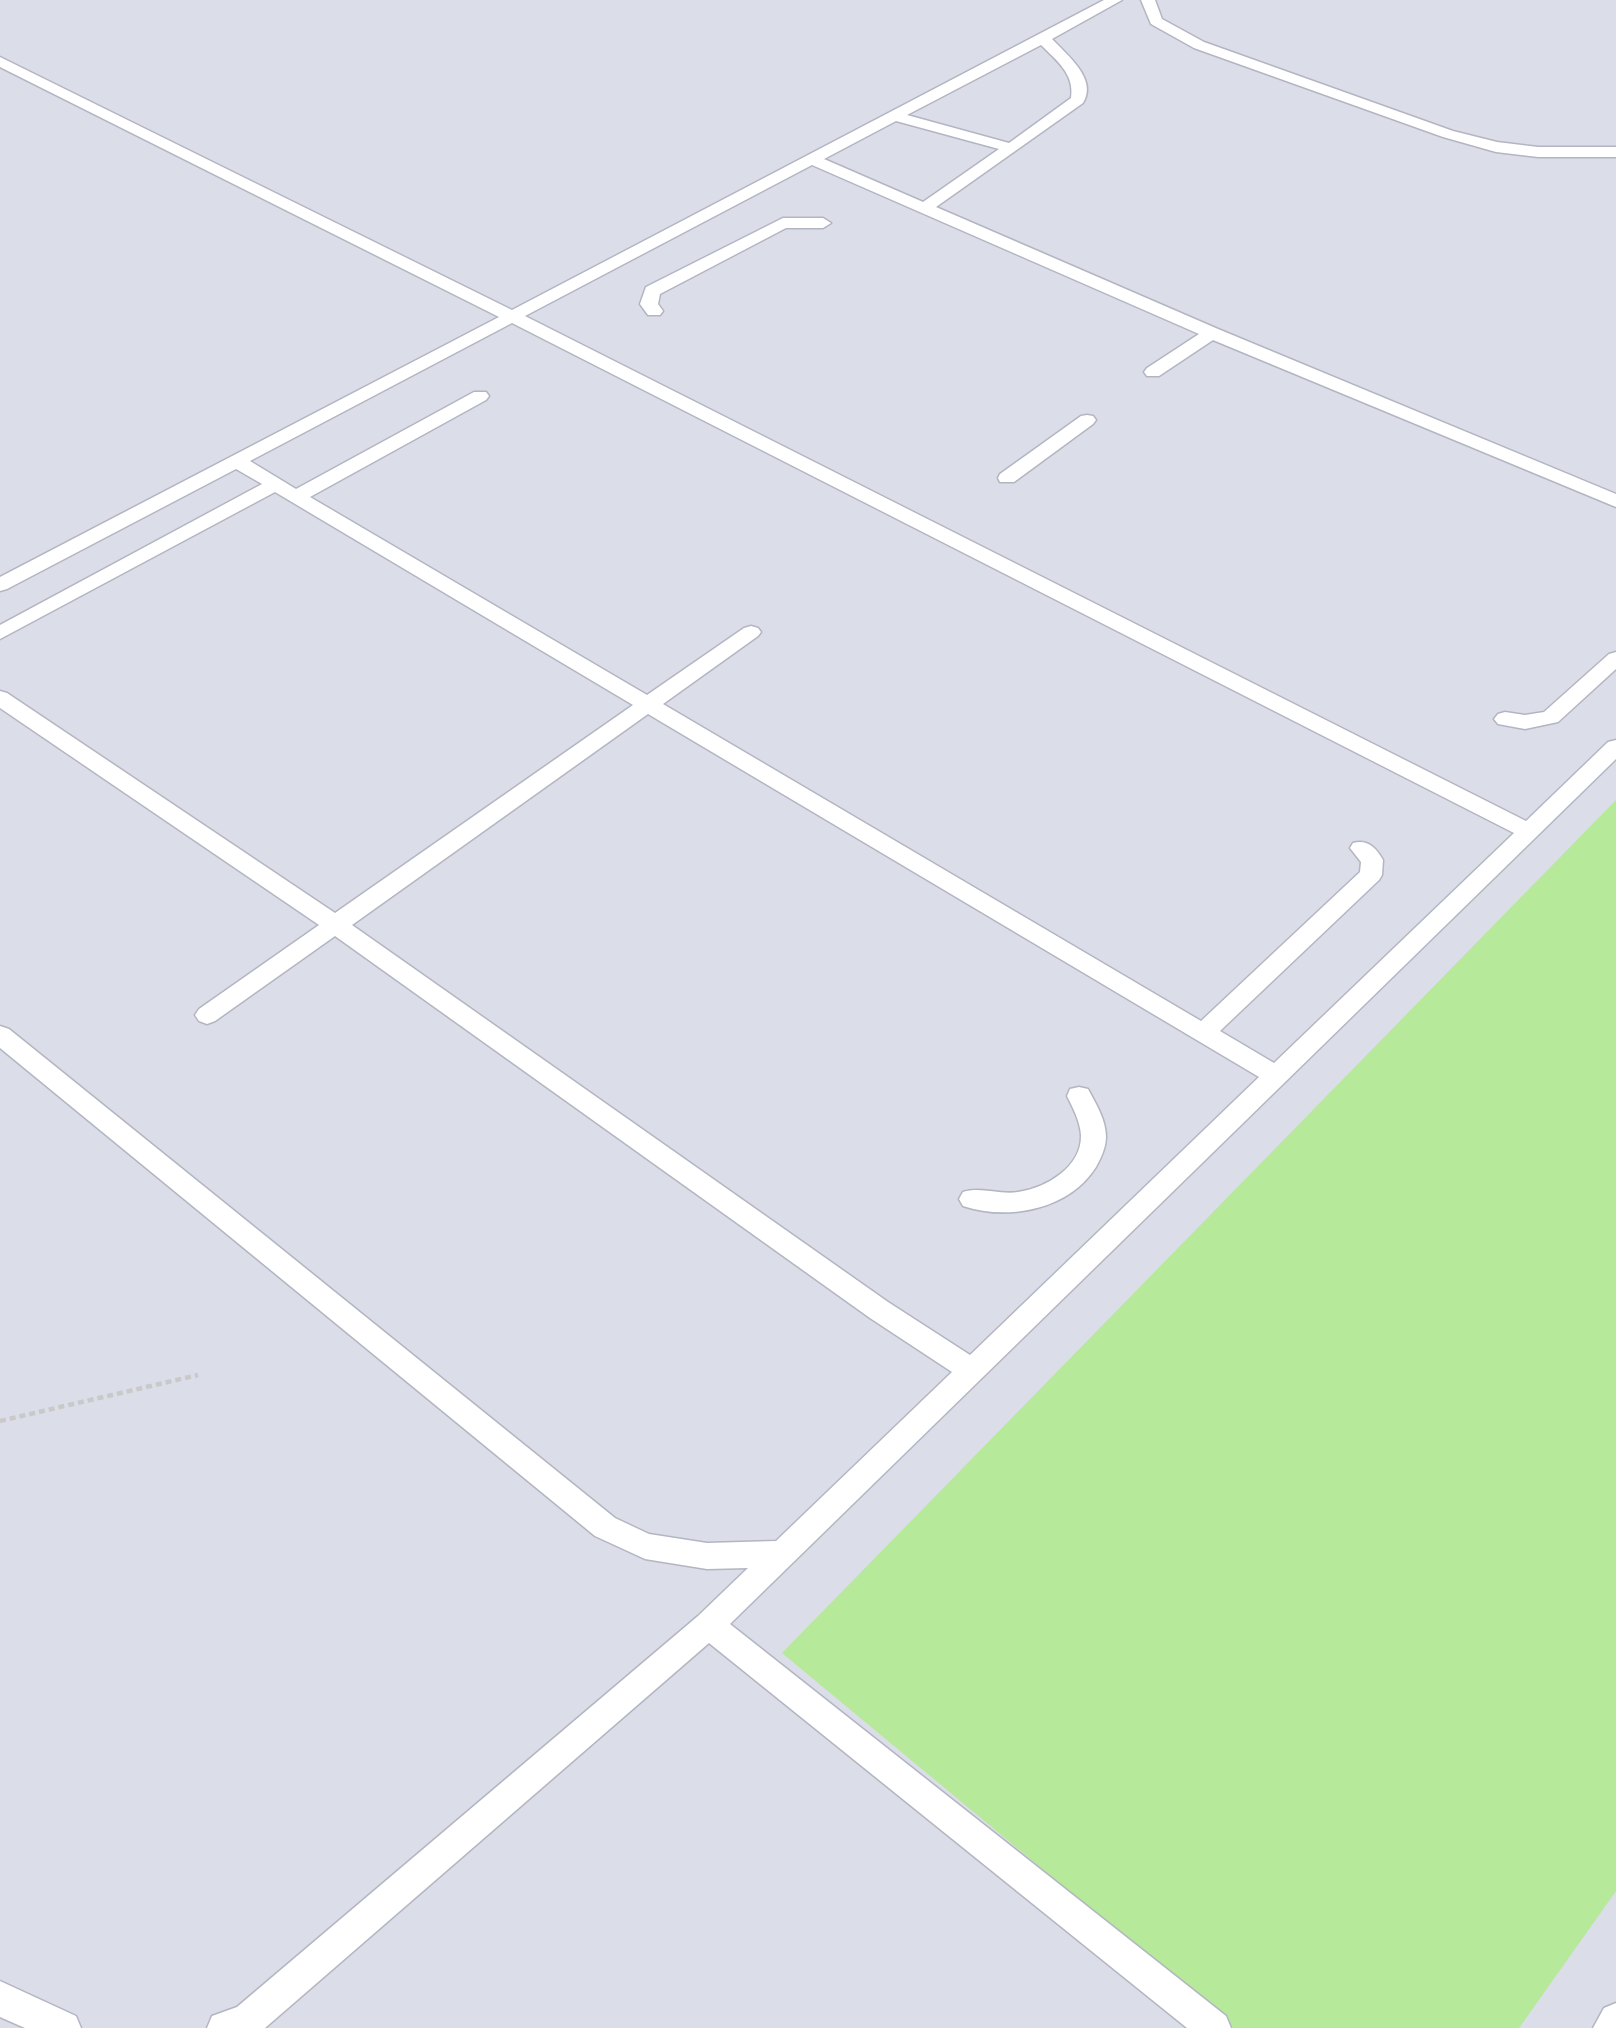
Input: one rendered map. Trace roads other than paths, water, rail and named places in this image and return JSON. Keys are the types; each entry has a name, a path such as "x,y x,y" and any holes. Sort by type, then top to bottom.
{"lane":[{"path":"0,585 1115,0"},
{"path":"1148,0 1156,21 1199,45 1449,134 1496,147 1538,152 1616,152"},
{"path":"924,208 1078,100 1082,90 1079,78 1042,38"},
{"path":"0,61 511,316 1528,831"},
{"path":"894,116 1011,148"},
{"path":"811,159 1212,333 1616,501"},
{"path":"654,311 649,303 652,291 661,286 783,223 823,223"},
{"path":"1153,372 1212,333"},
{"path":"295,497 480,396"},
{"path":"1007,478 1087,420"},
{"path":"236,461 1276,1076"},
{"path":"0,633 275,485"},
{"path":"207,1015 751,632"},
{"path":"1505,719 1525,722 1551,717 1616,658"},
{"path":"0,698 336,925 879,1310 972,1371"},
{"path":"224,2028 247,2021 709,1625 1616,747"},
{"path":"1203,1034 1371,875 1372,860 1361,848"},
{"path":"0,1035 605,1527 645,1546 707,1556 783,1554"},
{"path":"972,1199 1005,1203 1036,1198 1064,1185 1084,1166 1093,1143 1091,1119 1079,1096"},
{"path":"709,1625 1214,2028"},
{"path":"0,1998 4,2002 64,2028"},
{"path":"1610,2028 1616,2020"}]}
